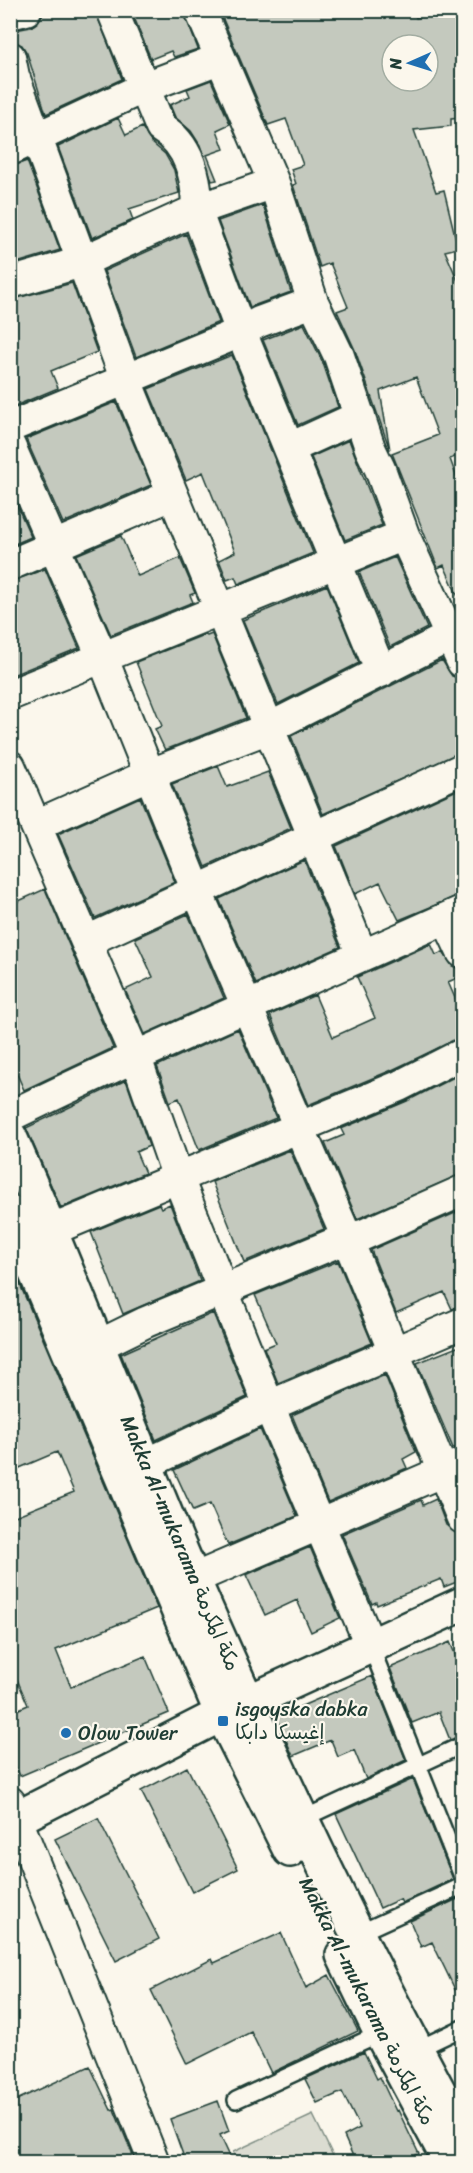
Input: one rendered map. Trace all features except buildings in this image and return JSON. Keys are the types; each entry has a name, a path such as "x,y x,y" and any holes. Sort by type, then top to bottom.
{"main road":[{"name":"Makka Al-mukarama مكة المكرمة","path":"10,1137 52,1230 193,1579 236,1709 300,1820 416,2050 456,2153"},
{"name":"Makka Al-mukarama مكة المكرمة","path":"10,1212 381,2033 456,2153"},
{"path":"13,1814 462,1604"}],"street":[{"path":"10,14 26,10"},
{"path":"112,10 161,128 176,136 185,152 198,193 196,210 241,332 381,672"},
{"path":"36,825 148,775 269,728 381,672 458,643 404,535 339,356 313,302 274,183 219,59 200,10"},
{"path":"10,57 14,76 39,138 124,378 362,955"},
{"path":"10,150 145,87 219,59"},
{"path":"10,283 81,261 196,210 274,183"},
{"path":"10,427 124,378 241,332 259,322 313,302"},
{"path":"290,448 360,416"},
{"path":"10,446 103,659 196,889 395,1351 453,1467 462,1518"},
{"path":"10,565 172,495"},
{"path":"10,695 404,535"},
{"path":"10,766 135,1055 178,1178 269,1406 371,1647"},
{"path":"87,941 196,889 462,769"},
{"path":"10,1116 135,1055 247,1008 454,914 462,952"},
{"path":"52,1230 399,1086 462,1054"},
{"path":"97,1346 224,1289 347,1238 363,1234 462,1191"},
{"path":"146,1464 269,1406 462,1323"},
{"path":"193,1579 453,1467"},
{"path":"13,1814 154,2163"}],"lane":[{"path":"371,1647 462,1876"},
{"path":"300,1820 462,1745"},
{"path":"357,1934 462,1886"},
{"path":"416,2050 462,2028"},
{"path":"236,2100 381,2033"}],"shaded area":[{"path":"313,2115 336,2162 238,2162 233,2152"}],"place":[{"name":"isgoyska dabka إغيسكا دابكا","path":"223,1721"},
{"name":"Olow Tower","path":"66,1733"}]}
